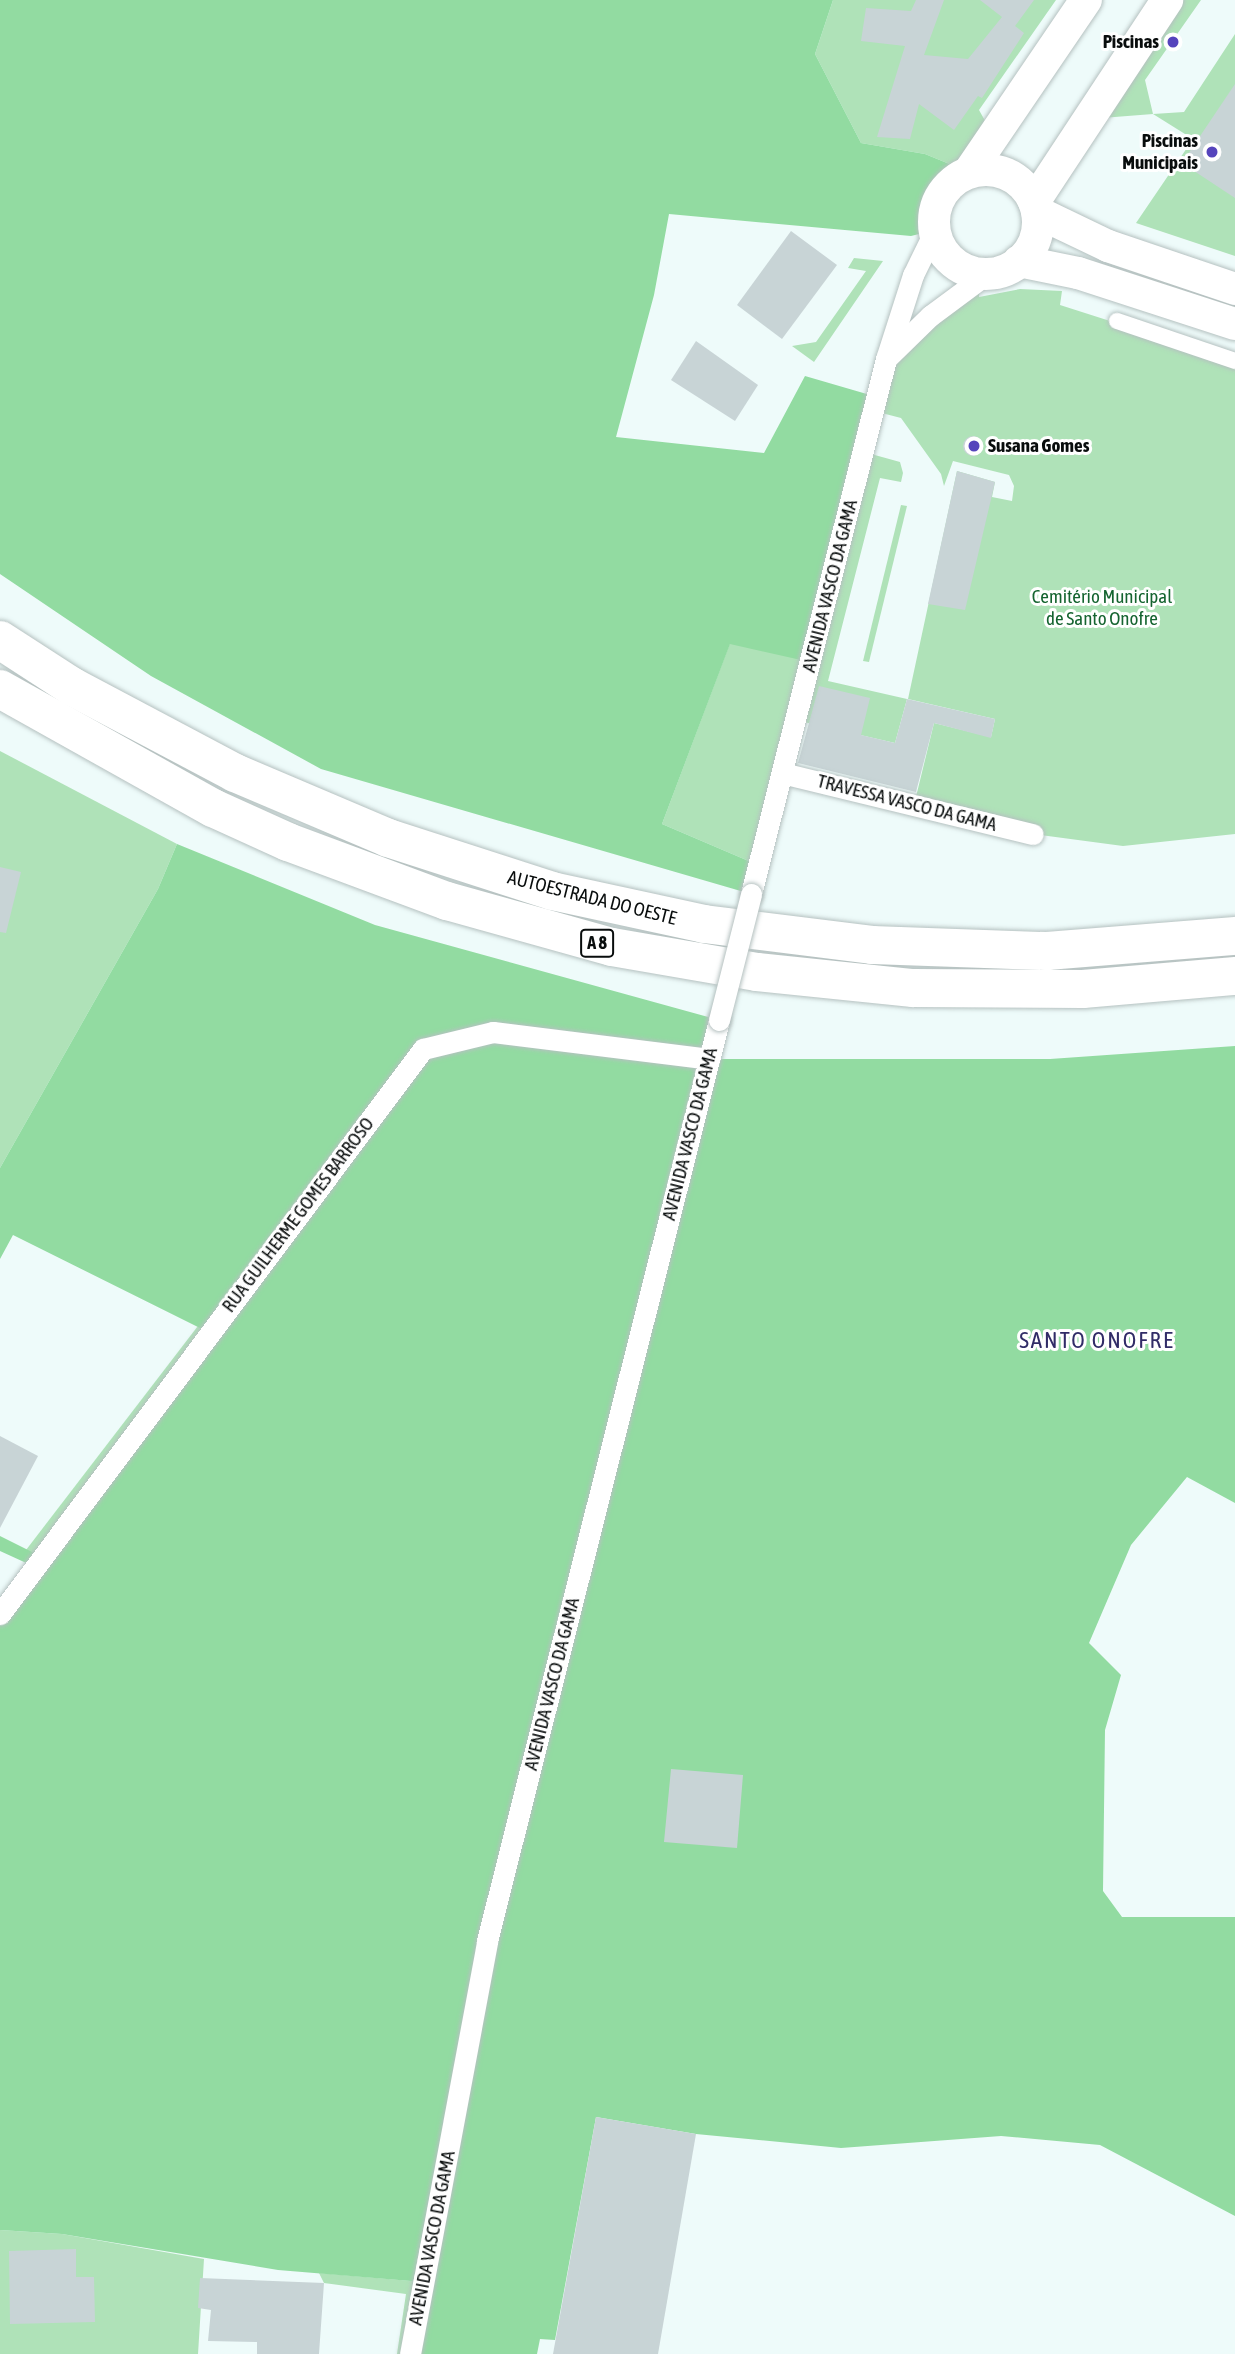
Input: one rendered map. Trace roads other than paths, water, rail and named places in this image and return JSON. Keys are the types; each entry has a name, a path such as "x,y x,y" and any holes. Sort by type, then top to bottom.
{"highway":[{"name":"AUTOESTRADA DO OESTE","path":"0,640 148,729 312,808 469,867 609,905 785,936 953,950 1134,947 1235,936"},
{"name":"AUTOESTRADA DO OESTE","path":"0,689 167,784 288,842 447,901 612,947 757,972 913,988 1083,989 1235,976"}],"main road":[{"path":"1086,0 969,172 941,195 935,230 954,262 988,274 1019,261 1034,239 1035,207 1167,0"},
{"path":"969,172 1007,175 1035,207 1108,246 1235,289"},
{"path":"1019,261 1078,273 1235,324"}],"street":[{"name":"AVENIDA VASCO DA GAMA","path":"410,2354 487,1941 886,359 913,275 935,230"},
{"path":"886,359 930,316 988,274"},
{"path":"1117,321 1235,361"},
{"name":"TRAVESSA VASCO DA GAMA","path":"782,773 1033,834"},
{"name":"RUA GUILHERME GOMES BARROSO","path":"0,1614 423,1049 493,1032 709,1059"}],"place":[{"name":"Piscinas","path":"1173,42"},
{"name":"Piscinas Municipais","path":"1212,152"},
{"name":"Susana Gomes","path":"974,446"}],"district":[{"name":"SANTO ONOFRE","path":"1097,1340"}],"park label":[{"name":"Cemitério Municipal de Santo Onofre","path":"1102,608"}]}
